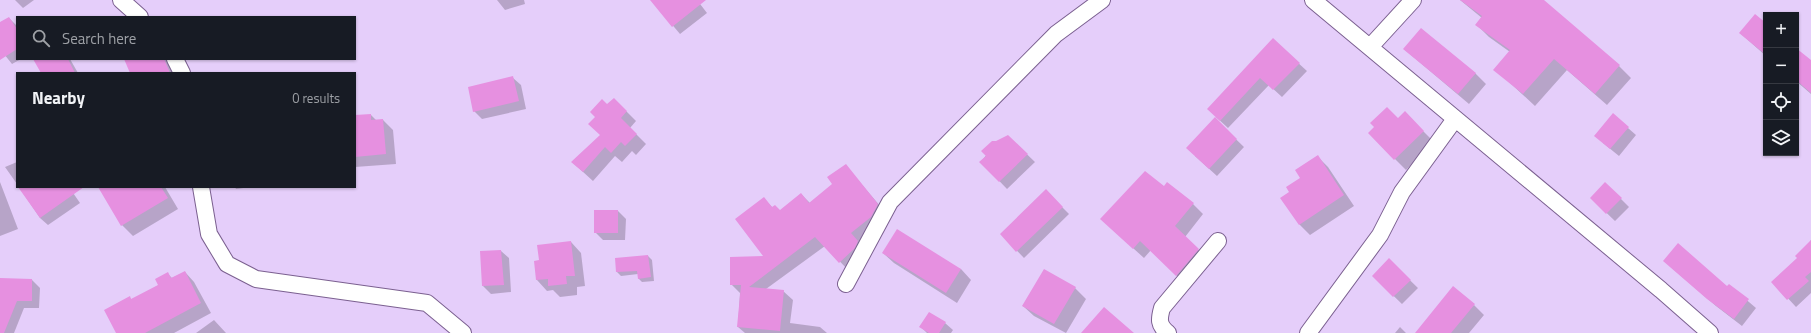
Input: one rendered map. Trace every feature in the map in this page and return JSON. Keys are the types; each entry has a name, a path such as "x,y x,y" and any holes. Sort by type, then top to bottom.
{"street":[{"path":"121,0 139,16"},
{"path":"846,284 890,202 1056,34 1102,0"},
{"path":"1313,0 1710,333"},
{"path":"1370,48 1413,0"},
{"path":"176,60 182,72"},
{"path":"1308,333 1380,235 1402,192 1455,119"},
{"path":"201,188 209,234 227,264 256,279 427,303 463,333"},
{"path":"1168,333 1162,328 1159,320 1162,308 1218,241"}],"building":[{"path":"650,0 706,0 672,27"},
{"path":"1460,0 1544,0 1620,65 1595,94 1554,59 1523,94 1493,70 1510,50 1475,25 1482,16"},
{"path":"1755,14 1763,21 1763,53 1739,33"},
{"path":"9,17 16,28 16,50 0,60 0,22"},
{"path":"1421,28 1476,73 1458,94 1403,49"},
{"path":"1273,38 1300,63 1273,90 1260,78 1220,121 1207,109"},
{"path":"1799,50 1811,60 1811,93 1799,83"},
{"path":"34,60 68,60 74,72 40,72"},
{"path":"124,60 164,60 170,72 130,72"},
{"path":"513,76 519,101 473,112 468,87"},
{"path":"614,98 627,111 621,118 637,134 625,146 621,142 611,153 605,147 583,172 571,162 600,135 588,124 595,117 590,112 602,99 607,104"},
{"path":"1387,107 1398,118 1405,111 1424,131 1394,160 1368,133 1374,127 1370,123"},
{"path":"1613,113 1629,127 1610,149 1594,136"},
{"path":"371,114 371,120 383,119 386,154 356,157 356,115"},
{"path":"1215,117 1237,139 1209,169 1186,148"},
{"path":"1008,135 1028,154 999,182 979,162 986,156 981,151 992,141 996,141"},
{"path":"1318,155 1344,195 1299,225 1280,198 1289,192 1286,187 1300,178 1295,170"},
{"path":"846,164 878,204 871,217 851,233 858,241 855,248 839,263 815,237 749,287 784,290 780,331 737,327 741,285 730,285 730,257 763,256 735,219 764,197 772,207 775,205 780,210 801,193 809,203 832,184 827,177"},
{"path":"1145,171 1164,186 1167,182 1194,203 1175,226 1199,249 1176,276 1140,241 1133,249 1100,219"},
{"path":"1605,182 1622,198 1606,214 1590,198"},
{"path":"19,188 83,188 40,218"},
{"path":"99,188 162,188 168,198 121,226"},
{"path":"1046,189 1063,207 1016,252 1000,234"},
{"path":"594,210 618,210 618,233 594,233"},
{"path":"897,229 961,269 946,293 882,253"},
{"path":"1811,240 1811,272 1805,277 1809,281 1787,300 1771,282 1797,258 1795,256"},
{"path":"571,241 575,276 566,276 567,284 548,286 548,279 536,280 534,261 539,260 537,245"},
{"path":"1678,243 1727,286 1729,284 1749,299 1734,319 1707,299 1663,261"},
{"path":"501,250 504,285 482,286 480,251"},
{"path":"648,255 651,277 638,279 637,271 616,272 615,258"},
{"path":"1389,258 1411,280 1393,297 1372,276"},
{"path":"1044,269 1076,287 1054,324 1022,306"},
{"path":"185,271 201,303 145,333 116,333 104,310 130,296 131,299 158,285 155,279 168,272 171,278"},
{"path":"0,278 32,279 32,301 17,301 4,333 0,333"},
{"path":"1453,286 1475,304 1451,333 1415,333"},
{"path":"1104,307 1134,333 1081,333"},
{"path":"929,312 946,322 939,333 929,333 919,327"}]}
